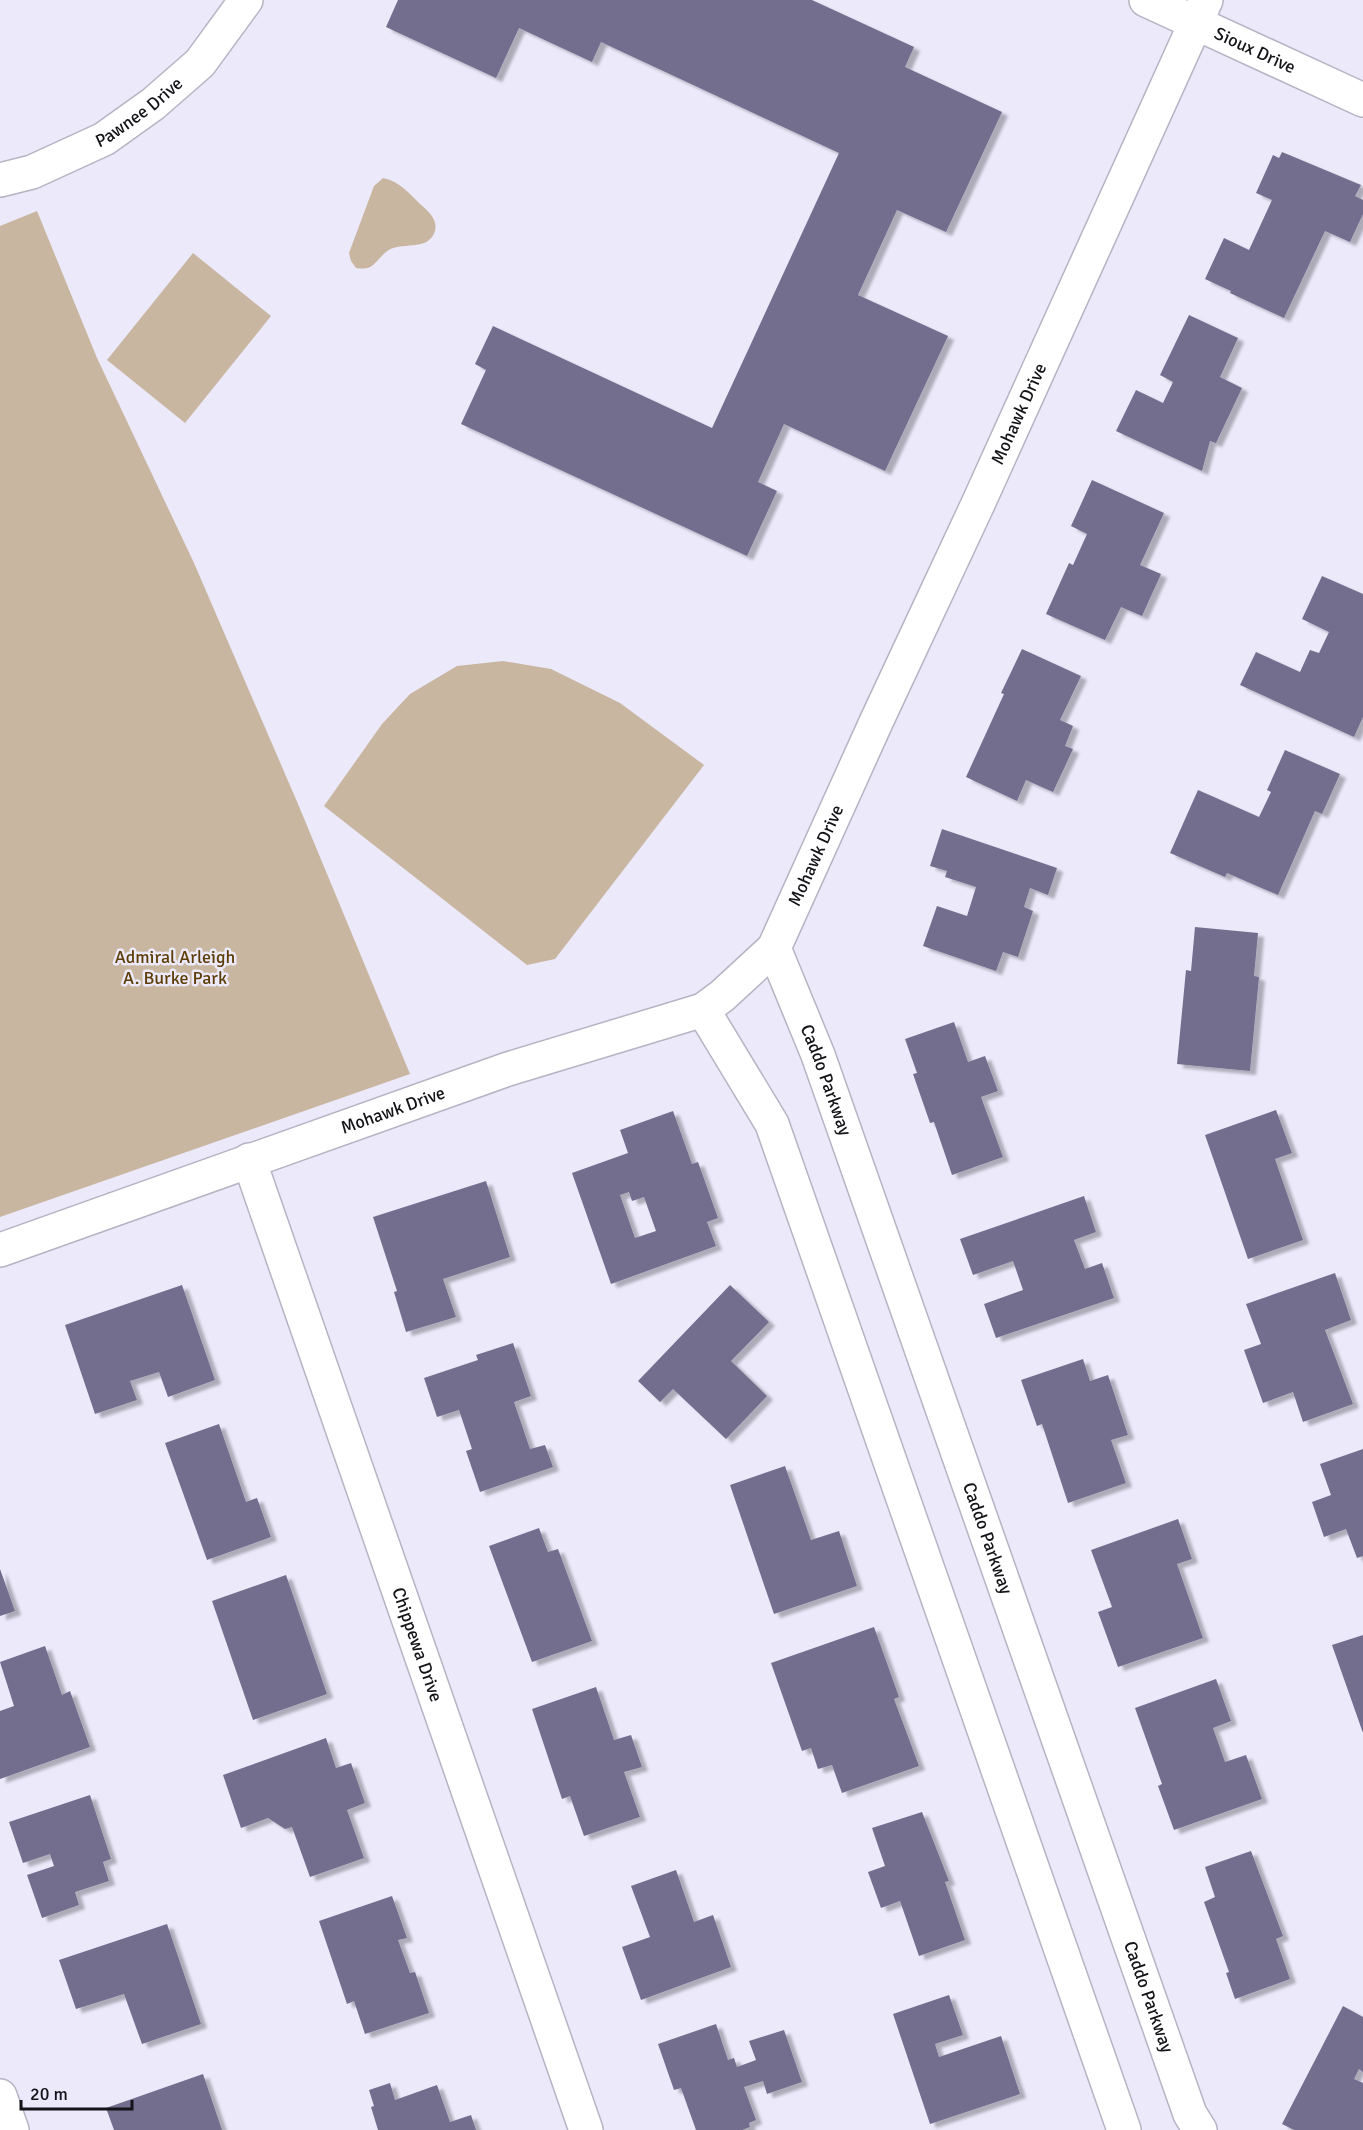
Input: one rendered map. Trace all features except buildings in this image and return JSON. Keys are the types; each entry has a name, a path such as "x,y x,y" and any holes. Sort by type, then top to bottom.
{"street":[{"name":"Pawnee Drive","path":"0,180 32,172 104,139 153,104 200,63 246,0"},
{"name":"Sioux Drive","path":"1146,0 1201,11 1363,100"},
{"name":"Mohawk Drive","path":"0,1250 508,1069 703,1010 722,996 774,948 1201,11"},
{"name":"Caddo Parkway","path":"774,948 818,1055 1190,2115 1200,2130"},
{"path":"703,1010 772,1124 1124,2130"},
{"name":"Chippewa Drive","path":"249,1160 586,2130"},
{"path":"0,2096 12,2130"}],"green space":[{"path":"383,178 399,185 426,209 434,219 435,231 426,242 392,249 370,267 356,268 349,253 374,186"},
{"name":"Admiral Arleigh A. Burke Park","path":"37,211 97,358 194,563 298,804 410,1074 0,1217 0,226"},
{"path":"193,253 271,316 185,423 107,360"},
{"path":"503,661 551,669 620,703 704,765 555,959 527,965 324,806 382,724 410,694 457,666"}]}
